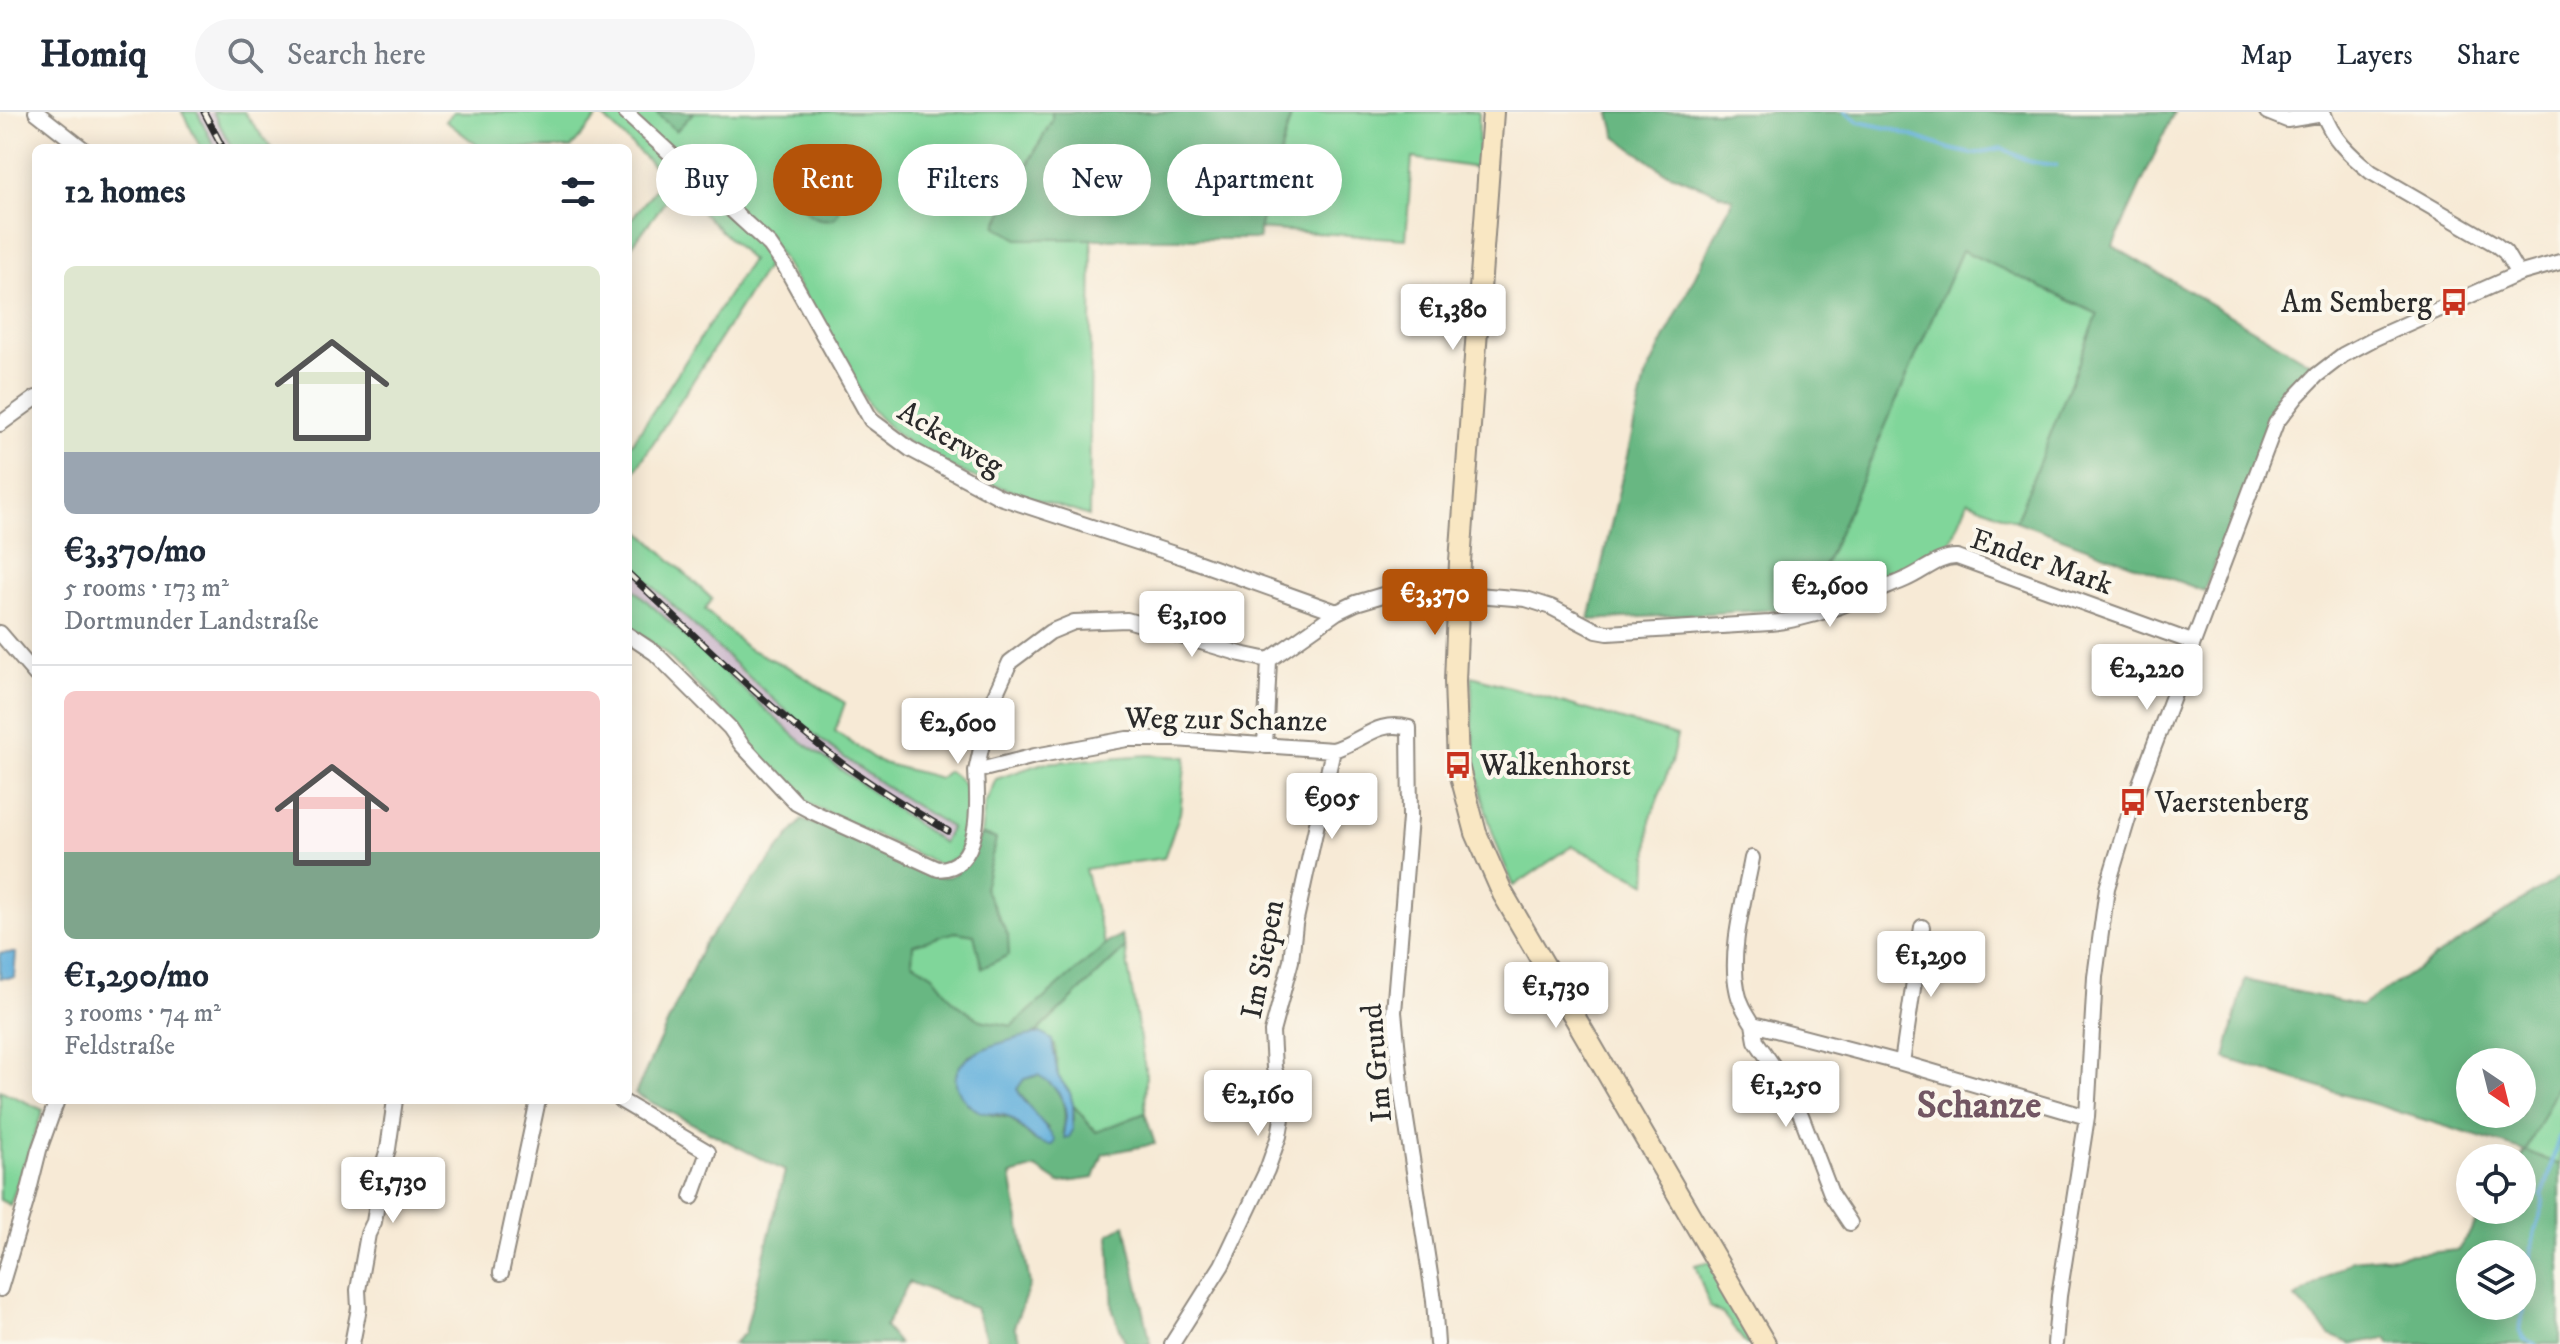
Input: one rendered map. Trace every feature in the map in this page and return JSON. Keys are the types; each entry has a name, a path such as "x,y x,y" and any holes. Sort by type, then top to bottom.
{"main road":[{"path":"1493,112 1459,595 1455,681 1458,765 1476,833 1503,894 1765,1344"}],"street":[{"path":"36,112 77,144"},
{"name":"Ackerweg","path":"625,112 770,245 871,420 910,449 1000,497 1337,612"},
{"path":"2267,112 2287,120 2323,113 2339,143 2355,159 2371,172 2495,244 2505,252 2518,274"},
{"path":"2055,1344 2059,1296 2087,1117 2095,977 2107,888 2133,802 2276,423 2323,369 2343,355 2518,274 2560,262"},
{"path":"0,424 32,401"},
{"name":"Ender Mark","path":"1269,660 1337,612 1403,589 1526,599 1608,633 1790,621 1910,578 1948,557 1957,557 2192,642"},
{"path":"632,638 655,653 730,728 796,803 938,869 951,868 962,859 975,835 978,818 976,771 991,704 1010,662 1050,632 1074,622 1127,620 1269,660 1265,746"},
{"path":"0,633 32,670"},
{"name":"Weg zur Schanze","path":"976,771 1035,756 1127,739 1175,739 1333,750 1346,747 1378,728 1394,724 1409,728"},
{"name":"Im Grund","path":"1409,728 1410,818 1394,1012 1402,1094 1434,1300 1437,1344"},
{"name":"Im Siepen","path":"1172,1344 1222,1265 1267,1170 1279,1136 1285,1101 1274,1068 1272,1032 1291,961 1295,924 1333,750"},
{"path":"1752,858 1739,928 1737,989 1742,1006 1753,1024 1756,1041 1801,1115 1832,1196 1850,1223"},
{"path":"1902,1063 1922,927"},
{"path":"1753,1024 2087,1117"},
{"path":"0,1289 39,1150 56,1104"},
{"path":"352,1344 359,1308 358,1290 368,1234 374,1222 394,1104"},
{"path":"501,1273 537,1104"},
{"path":"627,1104 708,1152 692,1197"}],"shaded area":[{"path":"197,112 213,112 230,144 213,144"},
{"path":"632,567 745,675 806,727 873,778 951,828 942,843 797,738 632,588"}],"green space":[{"path":"182,112 197,112 213,144 199,144"},
{"path":"213,112 244,112 268,144 230,144"},
{"path":"453,112 1052,112 1052,120 1027,165 1027,144 898,144 898,216 1001,216 996,226 1018,239 1092,239 1089,516 970,476 915,447 891,429 870,407 777,250 632,476 632,443 751,260 706,216 757,216 757,144 656,144 656,168 600,114 574,144 476,144 446,121"},
{"path":"655,112 694,112 676,131"},
{"path":"1052,112 1292,112 1283,144 1167,144 1167,216 1263,216 1259,239 1018,239 996,226 1001,216 1027,216 1027,167 1052,120"},
{"path":"1292,112 1479,112 1478,168 1412,158 1406,239 1259,229 1263,216 1342,216 1342,144 1283,144"},
{"path":"1612,112 2174,112 2113,246 2317,367 2273,418 2204,591 2016,521 2098,314 1962,250 1806,608 1589,620 1645,378 1733,199 1663,171 1616,137"},
{"path":"656,188 656,214 632,246 632,218"},
{"path":"813,216 836,216 833,219"},
{"path":"1962,250 2098,314 2016,521 1968,501 1949,546 1904,570 1806,608"},
{"path":"632,524 712,599 705,610 747,648 790,668 845,703 835,731 879,762 940,778 948,771 959,780 967,789 972,811 958,857 939,865 813,806 792,789 771,769 736,725 664,652 632,628 632,588 797,738 943,843 951,827 839,754 737,666 632,567"},
{"path":"1472,676 1677,736 1671,763 1650,820 1647,883 1572,846 1514,886 1485,808 1475,759"},
{"path":"1148,755 1186,757 1180,813 1164,858 1085,869 1105,946 1012,1026 980,1020 954,1002 933,975 912,962 913,944 955,932 1008,935 984,888 996,839 981,834 985,804 996,779 1043,763"},
{"path":"802,820 868,844 936,877 947,877 959,870 981,834 996,839 984,888 1008,935 1009,955 982,968 974,935 955,932 913,945 912,962 933,975 954,1002 980,1020 1012,1026 1110,941 1121,935 1125,948 1035,1034 969,1056 956,1075 957,1086 968,1104 992,1115 1010,1118 1035,1141 1048,1128 1017,1089 1024,1079 1039,1075 1062,1098 1065,1114 1063,1131 1074,1120 1073,1105 1096,1132 1145,1113 1155,1144 1103,1154 1094,1178 1059,1183 1036,1168 1011,1175 1030,1284 1014,1327 1022,1344 988,1344 975,1308 909,1282 885,1327 899,1344 733,1344 745,1333 785,1171 635,1094 704,944"},
{"path":"2560,876 2560,1081 2529,1144 2502,1144 2225,1058 2245,980 2361,1006"},
{"path":"1125,948 1146,1075 1145,1113 1096,1133 1073,1105 1070,1093 1058,1076 1055,1045 1035,1034"},
{"path":"2560,1055 2560,1165 2536,1155 2536,1144 2528,1144 2544,1113"},
{"path":"0,1090 43,1110 10,1205 0,1200"},
{"path":"2536,1155 2560,1165 2560,1344 2390,1344 2386,1338 2351,1344 2330,1335 2295,1298 2352,1260 2456,1250 2456,1320 2536,1320 2536,1240 2465,1240 2476,1224 2536,1224"},
{"path":"1125,1225 1151,1344 1126,1344 1113,1311 1109,1234"},
{"path":"1716,1260 1765,1344 1746,1344 1723,1314 1710,1307 1695,1265"}],"water":[{"path":"0,953 16,953 14,978 0,978"},
{"path":"1041,1033 1052,1040 1058,1076 1070,1093 1073,1130 1069,1137 1065,1138 1064,1133 1064,1105 1049,1083 1038,1075 1024,1079 1017,1089 1051,1134 1055,1141 1052,1145 1038,1142 1007,1116 984,1113 974,1108 957,1087 956,1075 972,1055 1001,1043"}],"waterway":[{"path":"1845,112 1859,122 1892,129 1950,149 1972,154 2002,148 2030,162 2056,165"},
{"path":"2535,1344 2524,1339 2520,1331 2536,1227 2543,1204 2542,1195 2560,1136"}],"railway":[{"path":"204,112 221,144"},
{"path":"632,577 731,670 811,739 866,780 948,831"}],"place":[{"name":"Am Semberg","path":"2454,302"},
{"name":"Walkenhorst","path":"1458,765"},
{"name":"Vaerstenberg","path":"2133,802"}],"district":[{"name":"Schanze","path":"1979,1104"}]}
